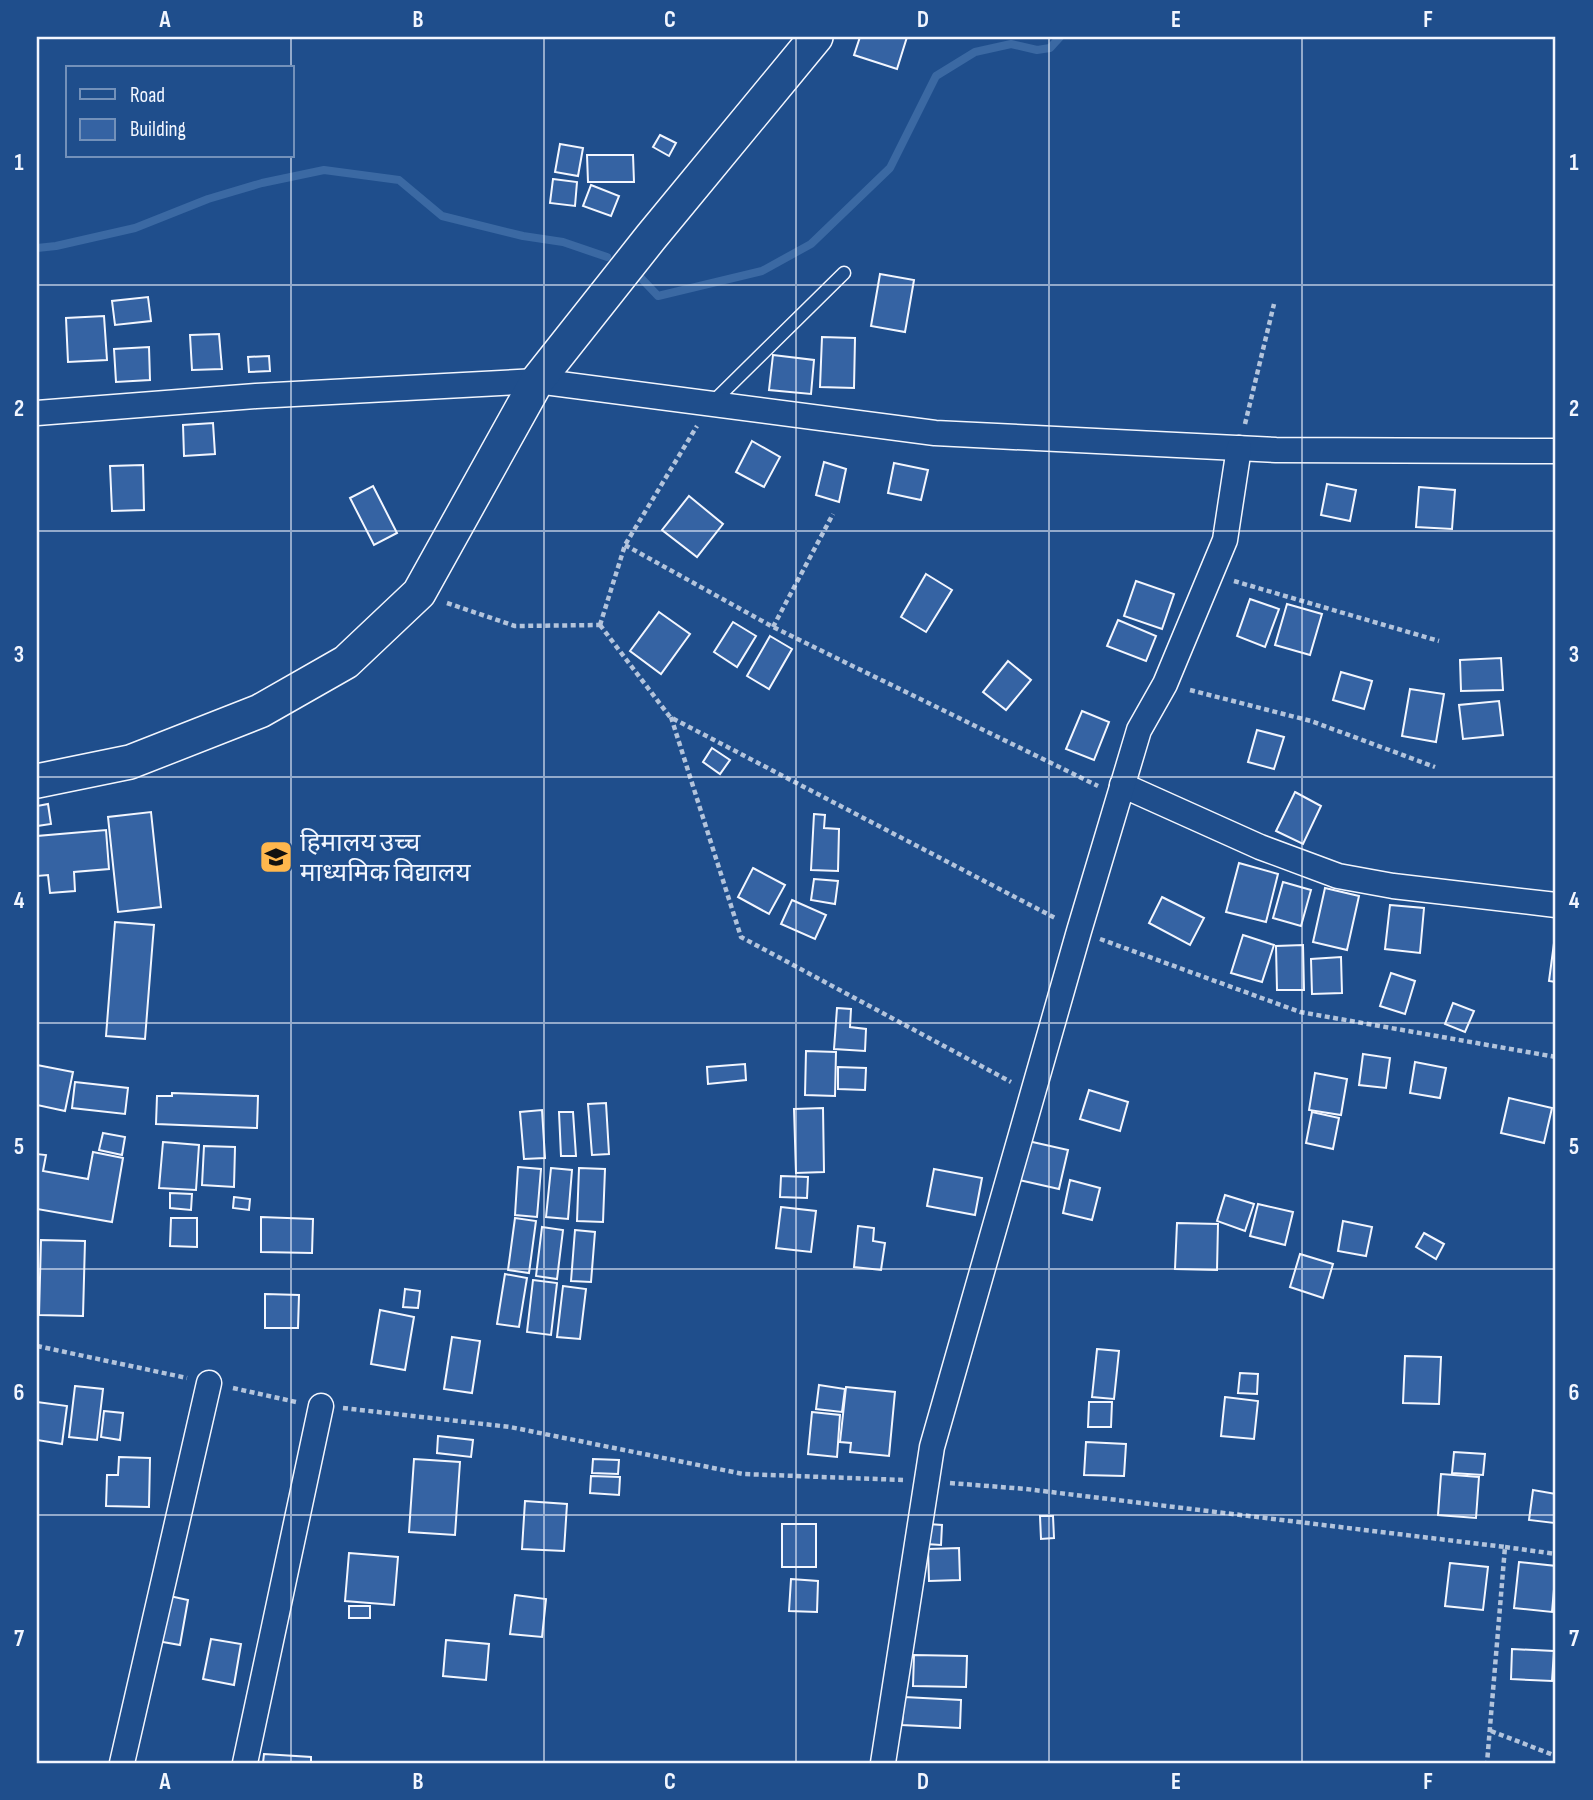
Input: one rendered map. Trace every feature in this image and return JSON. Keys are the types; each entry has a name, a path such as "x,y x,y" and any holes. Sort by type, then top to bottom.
{"street":[{"path":"37,781 130,762 260,711 345,662 419,593 537,381 651,237 816,37"},
{"path":"37,413 256,396 537,381 934,433 1276,450 1556,451"},
{"path":"883,1763 932,1447 1139,730 1165,684 1225,540 1239,448"},
{"path":"1121,791 1338,876 1393,886 1556,905"},
{"path":"122,1763 209,1383"},
{"path":"245,1763 321,1406"}],"lane":[{"path":"709,405 844,273"}],"path":[{"path":"1239,448 1274,304"},
{"path":"600,625 625,545 709,405"},
{"path":"773,627 834,514"},
{"path":"625,545 773,627 1121,791"},
{"path":"1210,573 1438,640"},
{"path":"419,593 515,626 600,625"},
{"path":"600,625 670,717 741,937 1032,1094"},
{"path":"1165,684 1311,721 1435,767"},
{"path":"670,717 1079,931 1300,1012 1556,1057"},
{"path":"37,1346 321,1406 510,1427 743,1474 926,1481 1026,1489 1556,1554"},
{"path":"1487,1763 1505,1547"},
{"path":"1491,1731 1556,1756"}],"building":[{"path":"860,37 907,37 897,69 854,55"},
{"path":"660,135 676,143 669,156 653,147"},
{"path":"560,144 583,148 578,176 555,172"},
{"path":"587,155 633,155 634,182 588,182"},
{"path":"553,179 577,182 575,206 550,203"},
{"path":"591,185 619,196 611,216 583,206"},
{"path":"880,274 914,280 905,332 871,326"},
{"path":"148,297 151,321 115,325 112,301"},
{"path":"104,316 107,360 68,362 66,318"},
{"path":"219,334 222,369 192,370 190,335"},
{"path":"822,337 855,338 854,388 820,387"},
{"path":"149,347 150,380 116,382 114,349"},
{"path":"773,355 814,360 811,394 769,390"},
{"path":"269,356 270,371 249,372 248,357"},
{"path":"213,423 215,454 184,456 183,425"},
{"path":"752,441 780,457 764,487 736,472"},
{"path":"824,462 846,469 839,502 816,495"},
{"path":"894,463 928,470 921,500 888,493"},
{"path":"143,465 144,510 112,511 110,466"},
{"path":"1327,484 1356,490 1350,521 1321,515"},
{"path":"373,486 397,533 374,545 350,498"},
{"path":"1419,487 1455,490 1452,529 1416,527"},
{"path":"689,496 723,524 697,557 662,530"},
{"path":"926,574 952,590 926,632 901,617"},
{"path":"1136,581 1174,594 1162,629 1124,616"},
{"path":"1250,599 1279,609 1265,647 1237,636"},
{"path":"1287,604 1322,614 1310,655 1275,645"},
{"path":"659,612 690,634 661,674 630,651"},
{"path":"1118,620 1156,636 1146,661 1107,646"},
{"path":"733,622 756,636 737,667 714,652"},
{"path":"770,636 792,649 769,689 747,676"},
{"path":"1501,658 1503,690 1461,691 1460,660"},
{"path":"1008,661 1031,680 1006,710 983,692"},
{"path":"1341,672 1372,681 1364,709 1333,700"},
{"path":"1410,689 1444,694 1436,742 1402,736"},
{"path":"1499,701 1503,735 1463,739 1459,705"},
{"path":"1082,711 1109,722 1094,760 1066,749"},
{"path":"1257,730 1284,737 1274,769 1248,762"},
{"path":"712,748 730,760 720,774 703,762"},
{"path":"1295,792 1321,806 1303,844 1276,831"},
{"path":"48,804 51,824 37,826 37,806"},
{"path":"151,812 161,907 118,912 108,817"},
{"path":"814,814 825,815 824,828 839,829 838,871 811,870"},
{"path":"106,830 109,869 74,872 75,891 50,893 48,875 37,876 37,836"},
{"path":"1239,863 1278,874 1266,922 1226,912"},
{"path":"753,868 785,885 769,914 738,897"},
{"path":"814,879 838,881 835,904 811,900"},
{"path":"1283,882 1311,890 1301,926 1273,918"},
{"path":"1325,888 1359,896 1347,950 1313,942"},
{"path":"1162,897 1204,918 1190,945 1149,923"},
{"path":"792,900 826,915 815,939 781,924"},
{"path":"1390,905 1424,908 1420,953 1385,949"},
{"path":"115,922 154,925 145,1039 106,1036"},
{"path":"1556,928 1556,982 1549,981"},
{"path":"1243,935 1274,945 1262,982 1231,973"},
{"path":"1303,945 1304,990 1277,990 1276,946"},
{"path":"1341,957 1342,993 1312,994 1311,959"},
{"path":"1391,973 1415,981 1405,1014 1380,1006"},
{"path":"1453,1003 1474,1011 1465,1032 1445,1024"},
{"path":"837,1008 851,1009 850,1027 866,1029 865,1051 834,1049"},
{"path":"806,1051 836,1052 835,1096 805,1095"},
{"path":"1363,1054 1390,1058 1386,1088 1359,1085"},
{"path":"1415,1062 1446,1068 1440,1098 1410,1093"},
{"path":"745,1064 746,1080 708,1084 707,1067"},
{"path":"37,1065 73,1072 65,1111 37,1105"},
{"path":"838,1067 866,1068 865,1090 838,1089"},
{"path":"1315,1073 1347,1079 1341,1115 1309,1110"},
{"path":"75,1082 128,1088 125,1114 72,1108"},
{"path":"1089,1090 1128,1102 1120,1131 1080,1119"},
{"path":"172,1093 258,1096 257,1128 156,1124 157,1096 172,1096"},
{"path":"1509,1098 1552,1108 1544,1143 1501,1133"},
{"path":"606,1103 609,1154 592,1155 588,1104"},
{"path":"823,1108 824,1172 796,1173 794,1109"},
{"path":"542,1110 545,1158 524,1159 520,1112"},
{"path":"559,1112 573,1112 576,1156 561,1156"},
{"path":"1312,1112 1339,1118 1333,1149 1306,1143"},
{"path":"103,1133 125,1137 122,1155 99,1150"},
{"path":"1028,1141 1068,1150 1059,1189 1019,1180"},
{"path":"163,1142 199,1145 196,1190 159,1188"},
{"path":"204,1146 235,1147 234,1187 202,1185"},
{"path":"93,1152 123,1158 112,1222 37,1209 37,1154 46,1155 43,1171 88,1179"},
{"path":"518,1167 541,1169 537,1217 515,1215"},
{"path":"551,1168 572,1170 568,1219 546,1217"},
{"path":"579,1168 605,1169 603,1222 577,1221"},
{"path":"934,1169 982,1178 975,1215 927,1206"},
{"path":"781,1176 808,1177 807,1198 780,1197"},
{"path":"1070,1180 1100,1188 1092,1220 1063,1213"},
{"path":"170,1193 192,1194 191,1210 170,1208"},
{"path":"1225,1195 1254,1204 1245,1231 1217,1221"},
{"path":"234,1197 250,1199 249,1210 233,1208"},
{"path":"1258,1204 1293,1212 1285,1245 1250,1236"},
{"path":"781,1207 816,1211 811,1252 776,1248"},
{"path":"261,1217 313,1219 312,1253 261,1252"},
{"path":"171,1218 197,1218 197,1247 170,1246"},
{"path":"515,1218 536,1221 529,1273 508,1270"},
{"path":"1343,1221 1372,1227 1366,1256 1338,1251"},
{"path":"1177,1223 1218,1224 1217,1270 1175,1269"},
{"path":"858,1226 874,1228 873,1241 885,1243 881,1270 854,1267"},
{"path":"542,1227 563,1230 557,1279 536,1276"},
{"path":"575,1230 595,1232 591,1282 571,1281"},
{"path":"1424,1233 1444,1244 1436,1259 1416,1247"},
{"path":"41,1240 85,1241 83,1316 39,1315"},
{"path":"1300,1254 1333,1264 1323,1298 1290,1287"},
{"path":"505,1274 527,1278 519,1327 497,1324"},
{"path":"533,1280 557,1283 551,1335 527,1332"},
{"path":"563,1286 586,1289 580,1339 557,1337"},
{"path":"405,1289 420,1291 418,1308 403,1307"},
{"path":"265,1294 299,1295 298,1328 265,1328"},
{"path":"380,1310 414,1317 405,1370 371,1364"},
{"path":"452,1337 480,1341 472,1393 444,1389"},
{"path":"1097,1349 1119,1351 1114,1399 1092,1397"},
{"path":"1405,1356 1441,1357 1439,1404 1403,1403"},
{"path":"1240,1373 1258,1374 1257,1394 1238,1393"},
{"path":"819,1385 845,1389 842,1412 816,1409"},
{"path":"75,1386 103,1389 97,1440 69,1437"},
{"path":"846,1387 895,1392 889,1456 850,1452 851,1443 840,1442"},
{"path":"1225,1397 1258,1401 1254,1439 1221,1436"},
{"path":"37,1402 67,1406 62,1444 37,1440"},
{"path":"1089,1402 1112,1402 1111,1427 1088,1427"},
{"path":"104,1411 123,1413 120,1440 101,1437"},
{"path":"812,1412 840,1415 837,1457 808,1454"},
{"path":"438,1436 473,1440 471,1457 437,1453"},
{"path":"1086,1442 1126,1444 1124,1476 1084,1475"},
{"path":"1454,1452 1485,1454 1483,1475 1452,1473"},
{"path":"119,1457 150,1458 149,1507 106,1506 107,1475 118,1475"},
{"path":"414,1459 460,1462 455,1535 409,1532"},
{"path":"593,1459 619,1460 618,1474 592,1473"},
{"path":"1441,1474 1479,1477 1476,1518 1438,1515"},
{"path":"591,1476 620,1477 619,1495 590,1493"},
{"path":"1533,1490 1556,1494 1554,1523 1529,1520"},
{"path":"525,1501 567,1504 564,1551 522,1549"},
{"path":"1040,1516 1053,1516 1054,1538 1041,1539"},
{"path":"782,1524 816,1524 816,1567 782,1567"},
{"path":"928,1524 942,1525 941,1545 926,1544"},
{"path":"959,1548 960,1580 929,1581 928,1549"},
{"path":"349,1553 398,1557 394,1605 345,1601"},
{"path":"1519,1562 1556,1566 1552,1612 1514,1608"},
{"path":"1450,1563 1488,1567 1483,1610 1445,1606"},
{"path":"791,1579 818,1581 817,1612 789,1611"},
{"path":"165,1595 188,1600 180,1645 157,1641"},
{"path":"515,1595 546,1599 542,1637 510,1634"},
{"path":"349,1606 370,1606 370,1618 349,1618"},
{"path":"211,1639 241,1644 234,1685 203,1679"},
{"path":"446,1640 489,1644 486,1680 443,1676"},
{"path":"1512,1649 1554,1651 1552,1681 1511,1679"},
{"path":"914,1655 967,1656 966,1687 913,1686"},
{"path":"904,1697 961,1700 960,1728 902,1725"},
{"path":"264,1754 311,1757 311,1763 263,1763"}],"waterway":[{"path":"640,277 658,296 762,271 811,244 890,168 936,76 975,52 1011,44 1037,50 1050,48 1060,37"},
{"path":"37,248 135,228 208,199 262,183 324,170 399,180 442,216 523,236 563,242 607,257"}],"place":[{"name":"हिमालय उच्च माध्यमिक विद्यालय","path":"276,857"}]}
